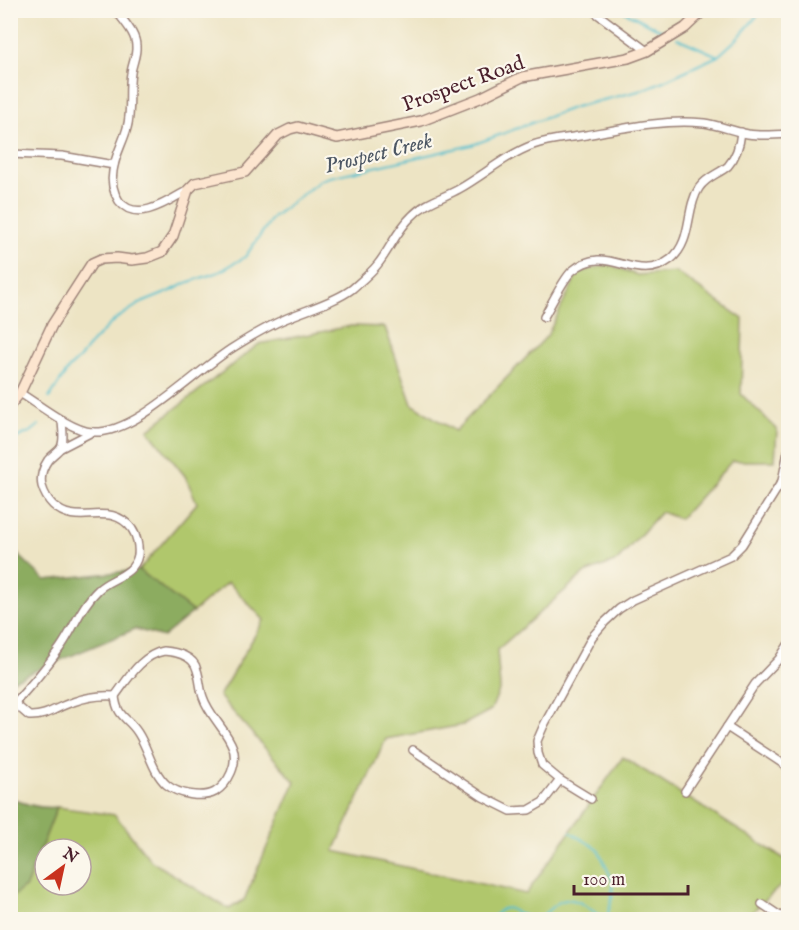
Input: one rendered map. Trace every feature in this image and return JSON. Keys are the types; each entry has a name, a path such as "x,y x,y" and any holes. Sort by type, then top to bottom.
{"street":[{"path":"116,10 134,35 136,47 130,74 128,126 115,158 112,188 123,206 130,211 138,212 161,206 188,190"},
{"path":"592,10 647,51"},
{"name":"Prospect Road","path":"188,190 195,183 245,172 278,135 290,129 298,127 337,138 421,121 480,98 522,77 628,58 647,51 686,28 704,10"},
{"path":"115,696 120,714 138,733 155,769 166,785 183,794 199,795 213,793 222,786 231,774 235,762 233,748 203,699 197,670 189,658 172,652 156,652 146,657 115,696 72,702 40,717 28,716 13,706 61,647 98,590 120,578 135,562 138,555 138,544 133,531 124,520 108,514 75,516 59,511 48,500 41,475 48,460 61,448 92,432 111,430 126,425 232,348 283,320 349,291 379,264 401,228 420,208 457,191 515,152 536,144 664,123 705,124 772,136 789,134"},
{"path":"544,317 571,272 585,262 598,259 636,268 651,268 671,259 685,239 699,187 710,176 728,166 735,155 741,132"},
{"path":"10,154 62,156 114,165"},
{"path":"10,405 20,393 52,325 92,263 101,258 132,260 147,258 162,252 173,236 188,190"},
{"path":"20,393 62,420 92,432"},
{"path":"61,448 62,420"},
{"path":"591,799 560,780 542,765 537,741 592,637 619,609 633,600 731,556 742,545 782,481 789,452"},
{"path":"685,791 755,684 789,645"},
{"path":"727,727 789,767"},
{"path":"412,750 483,797 511,812 529,810 543,802 560,780"},
{"path":"762,904 786,920"}],"green space":[{"path":"608,264 637,275 676,272 743,319 741,394 777,429 775,461 732,461 680,519 661,512 617,561 585,573 497,650 500,688 491,710 463,725 386,739 334,851 526,894 623,757 788,861 788,879 747,919 11,920 10,898 26,886 33,868 33,897 93,897 93,837 45,837 57,807 115,815 151,861 229,909 244,900 295,782 219,696 264,620 228,582 193,612 139,570 197,503 185,476 148,430 259,344 351,326 385,327 412,404 455,431 547,336 578,273"},
{"path":"10,547 45,580 139,570 193,612 163,637 135,629 11,681"},
{"path":"11,798 33,806 57,807 45,837 33,837 33,868 26,886 11,898"}],"waterway":[{"path":"621,10 669,34"},
{"name":"Prospect Creek","path":"49,398 69,368 116,319 139,304 186,283 219,272 245,257 273,217 321,180 472,145 575,107 639,91 718,56 738,38 762,10"},
{"path":"677,38 718,56"},
{"name":"Prospect Creek","path":"10,441 32,431 39,425"},
{"path":"570,832 598,849 613,882 607,917"},
{"path":"491,920 500,910 507,908 518,914 537,918 556,904 567,900 582,904 608,920"},
{"path":"472,920 475,918 481,920"}]}
